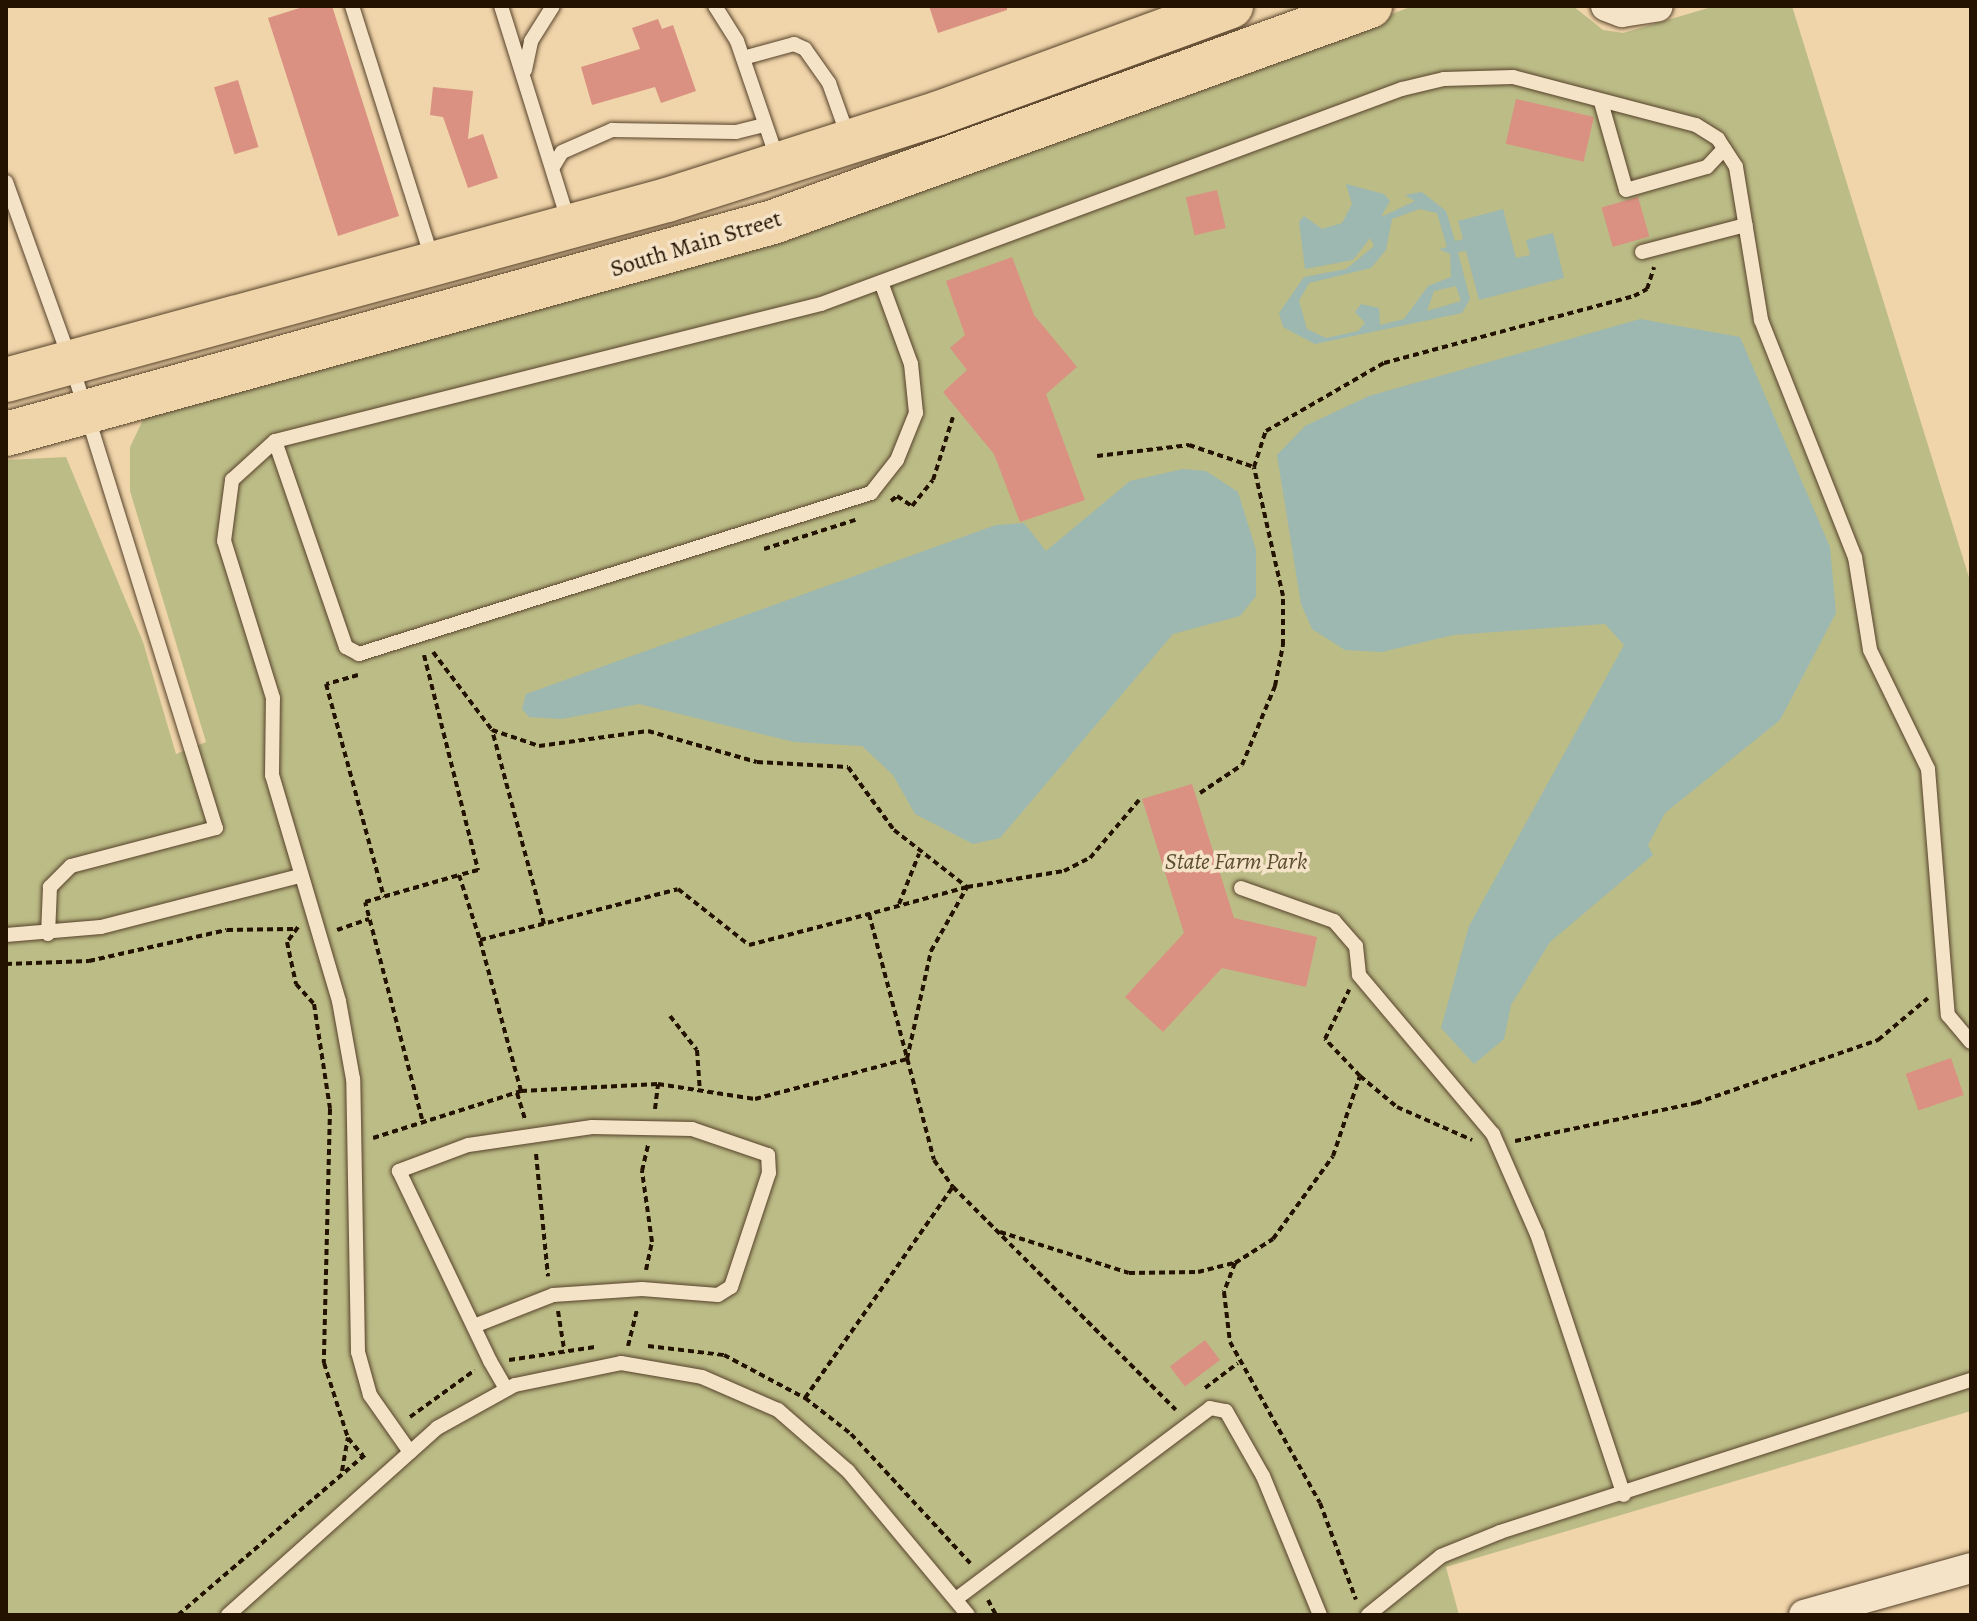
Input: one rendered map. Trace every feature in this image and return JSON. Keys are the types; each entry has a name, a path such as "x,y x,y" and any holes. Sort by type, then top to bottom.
{"highway":[{"name":"South Main Street","path":"6,380 570,228 779,165 852,142 1231,6"},
{"name":"South Main Street","path":"6,434 633,264 871,189 1370,6"},
{"path":"852,142 871,189"}],"street":[{"path":"1606,6 1622,12 1658,6"},
{"path":"1804,1615 1971,1568"}],"lane":[{"path":"352,6 435,265"},
{"path":"501,6 525,72 570,228"},
{"path":"525,72 531,41 553,6"},
{"path":"715,6 743,58 779,165"},
{"path":"743,58 794,44 805,49 829,83 852,142"},
{"path":"410,1452 370,1395 358,1352 356,1142 347,1040 272,775 273,698 224,541 232,480 275,441 821,304 1444,79 1513,77 1696,125 1724,149 1736,167 1761,320 1855,557 1870,650 1928,769 1948,1015 1971,1042"},
{"path":"1601,102 1626,190 1707,167 1724,149"},
{"path":"553,167 562,152 612,130 736,132 765,125"},
{"path":"6,182 71,363 216,828 71,866 50,887 48,934"},
{"path":"1649,251 1746,225"},
{"path":"275,441 346,647 359,654 871,493 897,460 916,413 911,364 881,282"},
{"path":"6,935 48,934 300,876"},
{"path":"1241,888 1334,921 1356,946 1359,975 1498,1144 1537,1234 1624,1495"},
{"path":"474,1326 553,1295 642,1289 707,1298 731,1287 769,1173 758,1146 652,1127 530,1134 447,1151 399,1171 474,1326 484,1365 506,1389"},
{"path":"228,1615 410,1452 506,1389 621,1363 751,1394 829,1452 968,1615"},
{"path":"1368,1615 1441,1556 1971,1380"},
{"path":"956,1599 1210,1408 1226,1411 1263,1476 1320,1615"}],"path":[{"path":"1200,793 1242,765 1275,686 1283,645 1283,596 1254,467 1266,431 1279,417 1384,363 1634,296 1654,278 1649,251"},
{"path":"1097,456 1189,445 1254,467"},
{"path":"408,660 433,652 492,730 544,924"},
{"path":"421,656 478,870 365,902 422,1119"},
{"path":"367,672 326,684 384,897"},
{"path":"492,730 539,746 648,731 757,762 848,767 919,854 967,887"},
{"path":"480,940 678,889 749,945 967,887 1064,871 1090,858 1139,800"},
{"path":"899,906 919,854"},
{"path":"459,875 480,940 542,1173 543,1259 564,1348"},
{"path":"907,1059 931,951 967,887"},
{"path":"869,914 934,1160 953,1187 1176,1410"},
{"path":"6,964 89,961 227,930 316,929 369,919"},
{"path":"178,1615 365,1455 348,1438 324,1363 330,1109 314,1004 296,984 287,942 293,929"},
{"path":"1359,975 1325,1039 1360,1076 1397,1107 1498,1144 1696,1103 1878,1040 1946,986"},
{"path":"670,1016 697,1050 700,1089"},
{"path":"356,1142 422,1119 519,1092 658,1084 755,1099 907,1059"},
{"path":"1000,1232 1129,1273 1198,1272 1235,1263 1273,1239 1301,1206 1333,1156 1360,1076"},
{"path":"628,1346 652,1242 642,1171 658,1084"},
{"path":"805,1398 953,1187"},
{"path":"1235,1263 1224,1292 1230,1342 1320,1503 1360,1615"},
{"path":"616,1346 724,1355 805,1398 851,1434 972,1565"},
{"path":"410,1417 484,1365 564,1348 603,1347"},
{"path":"471,1354 484,1365"},
{"path":"341,1473 348,1438"}],"green space":[{"name":"State Farm Park","path":"1413,6 1573,6 1603,30 1623,33 1715,6 1792,6 1971,584 1971,1411 1446,1567 1459,1615 6,1615 6,460 66,457 143,642 176,754 206,742 130,491 130,447 143,420 164,408 871,210"}],"water":[{"path":"1346,184 1384,194 1390,201 1381,217 1415,201 1405,195 1422,192 1446,211 1455,241 1463,239 1458,221 1503,209 1516,258 1530,255 1526,240 1553,233 1564,278 1479,300 1466,251 1458,252 1470,299 1462,313 1315,344 1283,327 1279,313 1304,277 1346,269 1374,246 1370,238 1353,260 1305,269 1299,222 1304,216 1322,229 1342,223 1352,204","holes":["1419,209 1437,213 1447,247 1439,249 1450,254 1451,277 1428,286 1404,319 1380,325 1379,308 1361,304 1355,312 1365,323 1358,331 1326,338 1307,329 1299,301 1309,283 1371,268 1386,250 1392,219","1456,286 1461,301 1427,311 1434,291"]},
{"path":"1640,319 1740,337 1830,547 1836,613 1780,720 1665,813 1648,845 1653,855 1550,942 1511,1005 1504,1039 1474,1064 1441,1028 1469,926 1624,645 1605,624 1453,635 1382,652 1345,650 1312,629 1301,604 1277,455 1305,426 1369,396"},
{"path":"1183,469 1206,471 1238,492 1256,550 1256,596 1240,616 1173,634 1000,838 973,844 915,814 893,775 862,746 794,742 639,704 562,719 529,717 522,709 526,694 996,525 1024,523 1046,551 1130,481"}],"building":[{"path":"306,6 332,6 399,216 338,236 268,18"},
{"path":"929,6 1007,6 1007,10 938,33"},
{"path":"658,19 662,29 673,25 696,91 661,103 655,87 592,105 581,67 640,49 632,28"},
{"path":"238,80 258,147 235,154 214,87"},
{"path":"433,87 473,91 468,139 483,134 498,178 468,188 443,117 430,115"},
{"path":"1516,99 1594,117 1584,162 1506,144"},
{"path":"1217,190 1226,228 1195,235 1186,197"},
{"path":"1638,197 1649,236 1613,247 1601,207"},
{"path":"1012,257 1034,315 1077,367 1046,394 1085,500 1020,522 994,454 943,392 967,370 950,348 965,335 946,281"},
{"path":"1192,784 1234,918 1317,937 1306,987 1222,968 1163,1032 1125,997 1184,933 1142,799"},
{"path":"1951,1058 1964,1095 1918,1111 1906,1074"},
{"path":"1205,1340 1220,1360 1185,1386 1170,1366"}]}
